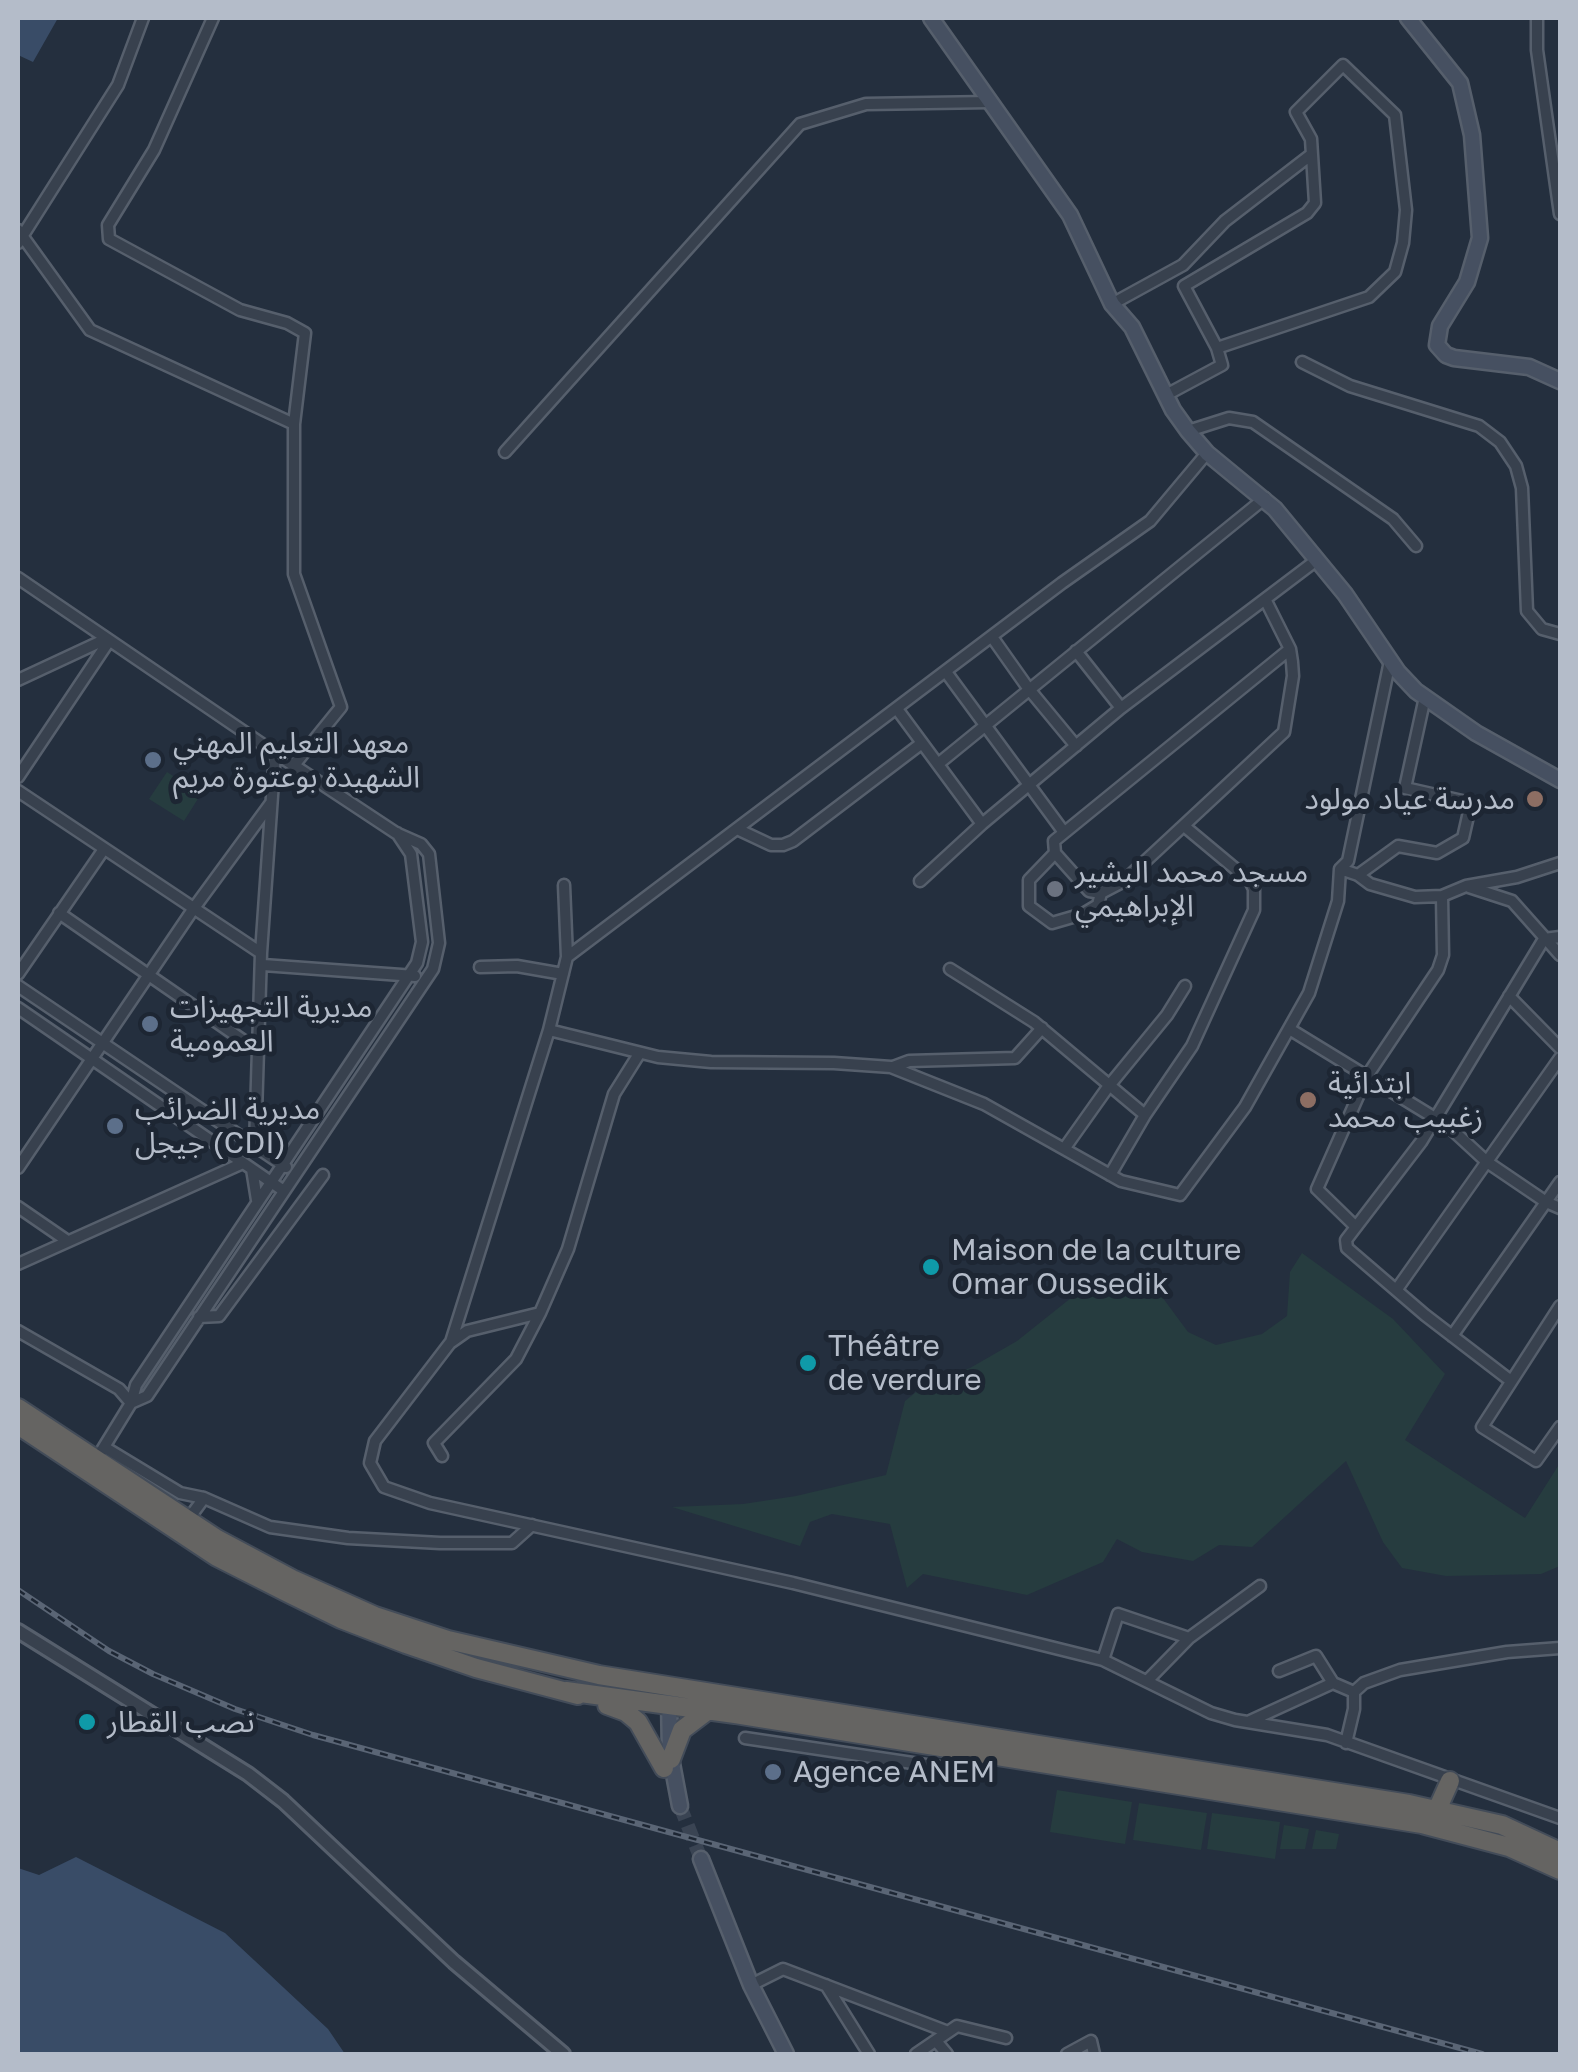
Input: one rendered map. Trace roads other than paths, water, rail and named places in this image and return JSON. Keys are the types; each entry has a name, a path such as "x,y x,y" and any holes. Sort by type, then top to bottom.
{"highway":[{"path":"18,1408 100,1454 188,1520 277,1571 375,1616 448,1640 551,1665 707,1711 1439,1827 1509,1846 1560,1870"},
{"path":"18,1425 217,1556 341,1619 476,1668 566,1691 630,1715 668,1764"},
{"path":"566,1691 807,1708 1437,1810 1502,1825 1560,1852"},
{"path":"668,1764 682,1730 707,1711"},
{"path":"1437,1810 1450,1782"}],"main road":[{"path":"930,18 1070,215 1112,304 1132,327 1188,431 1207,453 1265,498 1318,560 1390,660 1425,697 1476,733 1560,780"},
{"path":"1408,18 1460,84 1472,134 1480,238 1467,282 1440,326 1437,345 1454,358 1530,367 1560,381"},
{"path":"666,1698 668,1764"},
{"path":"701,1860 751,1985 786,2054"}],"street":[{"path":"142,18 118,85 20,236 90,330 294,424"},
{"path":"213,18 154,150 108,225 110,239 240,310 287,323 305,333 294,424 294,574 341,707 294,766"},
{"path":"1537,18 1537,50 1560,214"},
{"path":"1166,395 1222,364 1184,286 1307,213 1315,203 1311,139 1296,112 1343,65 1395,115 1406,210 1403,243 1394,272 1368,297 1216,348"},
{"path":"506,452 800,124 866,104 990,102"},
{"path":"1112,304 1183,264 1226,220 1312,154"},
{"path":"1302,362 1350,386 1478,426 1500,442 1516,466 1522,488 1528,610 1542,629 1560,634"},
{"path":"1188,431 1229,418 1253,422 1392,519 1416,546"},
{"path":"567,958 1062,582 1150,521 1207,453"},
{"path":"938,764 1265,498"},
{"path":"920,880 1121,708 1318,560"},
{"path":"18,578 294,766 396,833 421,844 429,854 440,942 433,969 146,1396 131,1403"},
{"path":"1265,599 1290,649 1293,676 1284,732 1124,881 1096,896 1083,914 1052,923 1029,906 1029,880 1054,853 1054,842 1063,831 1290,649"},
{"path":"992,637 1076,746"},
{"path":"18,680 107,640"},
{"path":"18,777 107,640"},
{"path":"1076,650 1121,708"},
{"path":"549,1030 614,1044 639,1054 711,1062 834,1063 891,1068 928,1079 984,1104 1110,1175 1138,1187 1180,1195 1244,1107 1290,1030 1321,959 1338,901 1340,870 1348,861 1390,660"},
{"path":"946,672 1063,831"},
{"path":"1358,875 1398,846 1437,853 1463,838 1471,803 1405,788 1425,697"},
{"path":"897,709 982,824"},
{"path":"737,829 771,845 783,846 922,743"},
{"path":"258,1200 248,1166 257,1147 262,959 275,753"},
{"path":"18,791 194,908 262,959 411,974 423,983"},
{"path":"18,1168 194,908 271,802"},
{"path":"1110,1175 1192,1046 1254,910 1250,881 1184,826"},
{"path":"100,1454 131,1403 136,1384 417,963 422,942 410,854 396,833"},
{"path":"18,974 104,848"},
{"path":"1054,853 1096,896"},
{"path":"1340,870 1358,875 1370,884 1416,897 1442,896 1466,886 1517,877 1560,863"},
{"path":"450,1343 549,1030 567,958 564,885"},
{"path":"1466,886 1512,901 1560,952"},
{"path":"1356,1227 1317,1189 1368,1076 1438,970 1443,954 1442,896"},
{"path":"59,914 258,1050"},
{"path":"1544,939 1560,937"},
{"path":"1510,1381 1347,1248 1346,1240 1436,1118 1544,939"},
{"path":"480,967 517,966 563,974"},
{"path":"950,969 1042,1028 1145,1115"},
{"path":"18,986 296,1174"},
{"path":"1064,1149 1108,1087 1167,1016 1185,986"},
{"path":"1509,996 1560,1048"},
{"path":"18,1008 284,1191"},
{"path":"891,1068 909,1062 1016,1058 1042,1028"},
{"path":"1290,1030 1436,1118 1487,1162 1560,1208"},
{"path":"442,1456 434,1443 516,1359 540,1313 568,1249 614,1094 639,1054"},
{"path":"1397,1289 1560,1058"},
{"path":"18,1264 66,1240 248,1166"},
{"path":"200,1317 219,1316 323,1176"},
{"path":"1452,1336 1560,1182"},
{"path":"18,1206 66,1240"},
{"path":"273,1207 290,1219"},
{"path":"1560,1306 1482,1427 1536,1462 1560,1426"},
{"path":"540,1313 467,1331 450,1343 378,1436 370,1458 380,1483 396,1493 794,1583 1103,1660 1210,1713 1327,1736 1560,1818"},
{"path":"18,1331 119,1389 131,1403"},
{"path":"122,1468 270,1527 348,1538 440,1544 512,1543 532,1525"},
{"path":"188,1520 204,1498"},
{"path":"1147,1681 1189,1638 1260,1586"},
{"path":"1103,1660 1118,1614 1189,1638"},
{"path":"18,1630 248,1774 283,1801 454,1962 563,2054"},
{"path":"1346,1743 1354,1692 1364,1683 1400,1670 1507,1652 1560,1648"},
{"path":"1280,1670 1316,1656 1333,1683 1354,1692"},
{"path":"1247,1722 1333,1683"},
{"path":"745,1738 973,1772 978,1769 981,1752"},
{"path":"751,1985 782,1969 948,2032"},
{"path":"826,1985 870,2054"},
{"path":"916,2054 957,2026 1006,2038"},
{"path":"936,2041 947,2054"},
{"path":"1066,2054 1091,2041 1094,2054"}],"water":[{"path":"18,18 58,18 33,62 18,55"},
{"path":"76,1857 225,1933 328,2029 345,2054 18,2054 18,1868 39,1875"}],"tunnel":[{"path":"680,1806 701,1859"}],"railway":[{"path":"18,1590 109,1651 153,1674 235,1709 313,1735 1482,2054"}],"place":[{"name":"معهد التعليم المهني الشهيدة بوعتورة مريم","path":"153,760"},
{"name":"مدرسة عياد مولود","path":"1535,799"},
{"name":"مسجد محمد البشير الإبراهيمي","path":"1055,889"},
{"name":"مديرية التجهيزات العمومية","path":"150,1024"},
{"name":"ابتدائية زغبيب محمد","path":"1308,1100"},
{"name":"مديرية الضرائب جيجل (CDI)","path":"115,1126"},
{"name":"Maison de la culture Omar Oussedik","path":"931,1267"},
{"name":"Théâtre de verdure","path":"808,1363"},
{"name":"نصب القطار","path":"87,1722"},
{"name":"Agence ANEM","path":"773,1772"}]}
